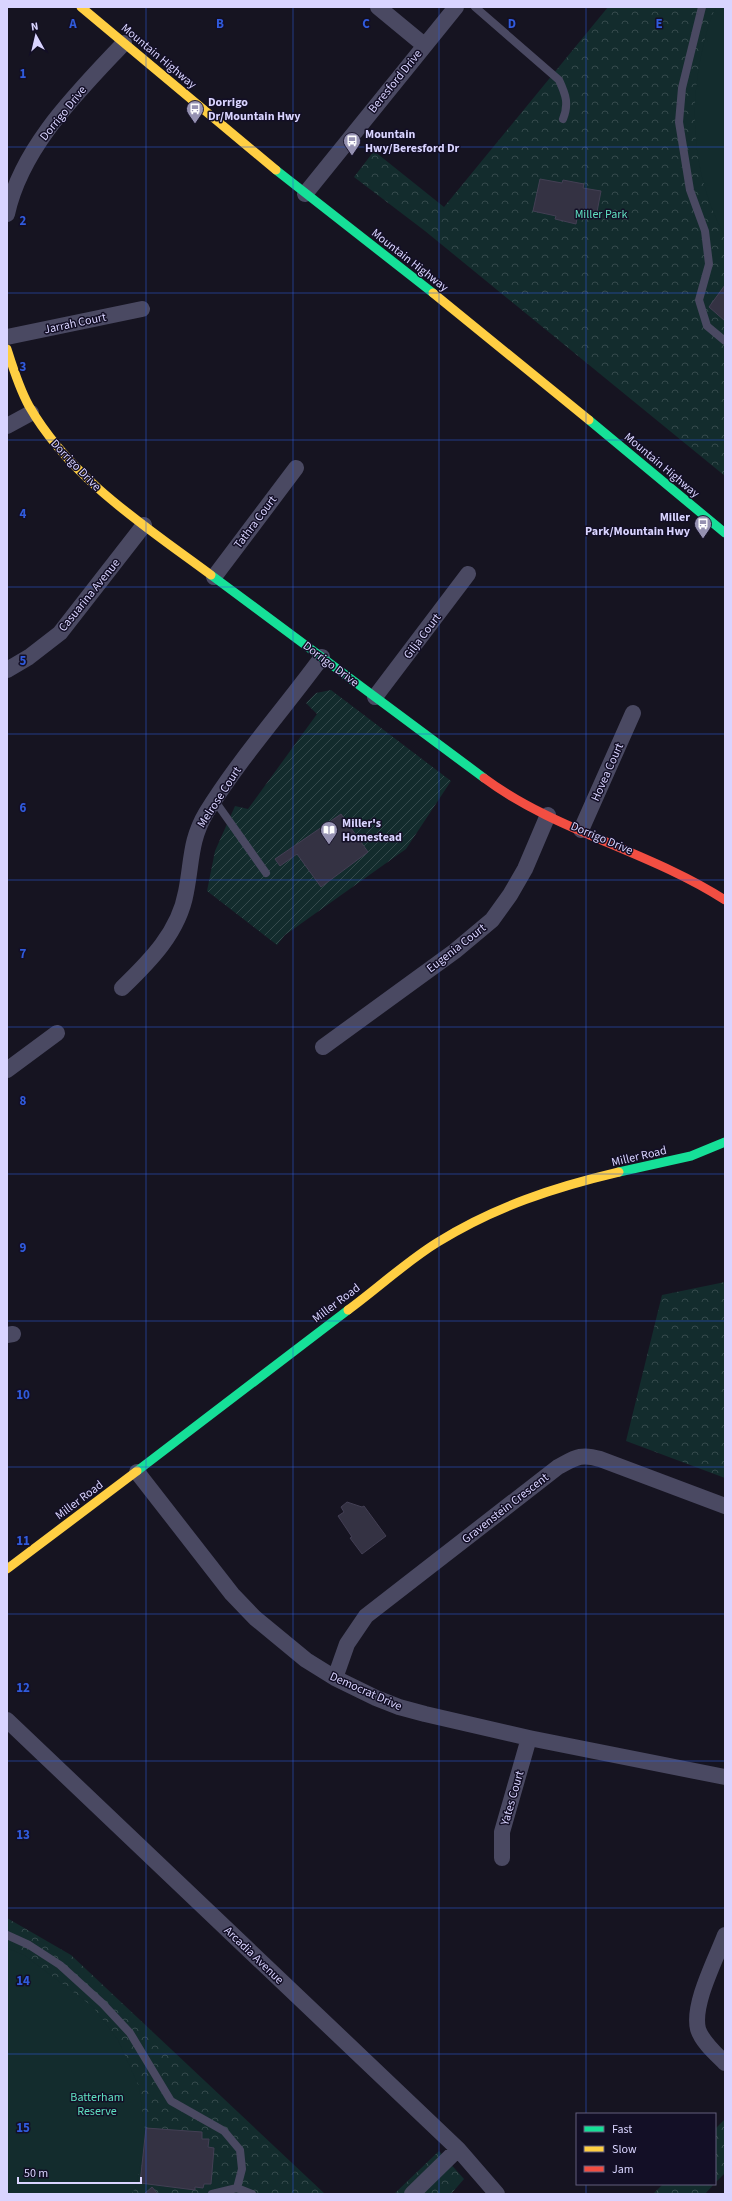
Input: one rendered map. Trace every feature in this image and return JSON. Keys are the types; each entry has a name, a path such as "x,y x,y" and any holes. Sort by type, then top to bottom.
{"main road":[{"name":"Mountain Highway","path":"81,7 305,194 469,321 725,533"},
{"name":"Dorrigo Drive","path":"7,349 11,366 31,413 59,452 103,493 144,525 495,786 548,815 667,866 702,884 725,900"},
{"name":"Miller Road","path":"7,1569 137,1472 438,1242 517,1201 571,1183 691,1156 725,1142"}],"street":[{"path":"378,7 424,45"},
{"name":"Beresford Drive","path":"305,194 456,7"},
{"name":"Dorrigo Drive","path":"8,208 25,167 47,130 124,42"},
{"name":"Jarrah Court","path":"7,337 142,309"},
{"path":"7,426 31,413"},
{"name":"Tathra Court","path":"214,577 296,468"},
{"name":"Casuarina Avenue","path":"7,670 29,658 60,632 144,525"},
{"name":"Gilja Court","path":"375,697 468,574"},
{"name":"Melrose Court","path":"122,988 155,956 177,920 186,892 195,836 215,801 255,742 322,657"},
{"name":"Hovea Court","path":"581,830 633,713"},
{"name":"Eugenia Court","path":"323,1047 455,951 492,920 510,895 525,869 548,815"},
{"path":"7,1070 58,1033"},
{"name":"Gravenstein Crescent","path":"335,1678 347,1644 366,1616 558,1467 578,1456 589,1456 600,1459 725,1506"},
{"name":"Democrat Drive","path":"137,1472 237,1599 306,1660 335,1678 399,1707 529,1738 725,1776"},
{"name":"Arcadia Avenue","path":"7,1720 458,2149 497,2194"},
{"name":"Yates Court","path":"502,1858 502,1832 529,1738"},
{"path":"725,1935 697,2011 699,2030 713,2052 725,2063"},
{"path":"412,2194 458,2149"}],"lane":[{"path":"475,7 560,80 566,95 568,108 563,119"},
{"path":"702,7 682,88 679,122 690,190 705,231 709,264 699,300 707,326 725,341"},
{"path":"215,801 266,873"},
{"path":"7,1935 29,1945 60,1965 103,2004 130,2033 171,2101 224,2131 240,2150 242,2169 237,2188"},
{"path":"212,2194 237,2188 252,2194"}],"green space":[{"name":"Miller Park","path":"608,7 725,7 725,476 425,231 354,177 374,151 444,207"},
{"path":"716,7 725,7 725,237 707,194 701,172 695,126 695,103 701,56 705,37"},
{"path":"331,690 451,781 406,849 285,935 277,945 207,891 215,851 235,806 248,809 317,714 306,703 316,693"},
{"path":"725,1282 725,1478 626,1441 662,1295"},
{"name":"Batterham Reserve","path":"7,1918 71,1955 325,2194 7,2194"},
{"path":"7,1948 24,1955 93,2007 118,2040 139,2087 146,2138 135,2189 131,2194 7,2194"},
{"path":"725,2119 725,2173 716,2182 716,2128"},
{"path":"439,2151 464,2179 451,2194 394,2194"},
{"path":"662,2185 713,2185 705,2194 653,2194"}],"building":[{"path":"540,179 562,183 563,180 584,184 583,188 601,191 596,217 578,213 576,224 555,219 556,216 533,211"},
{"path":"725,285 725,321 709,307"},
{"name":"Miller's Homestead","path":"341,814 368,852 321,887 297,854 280,866 275,859"},
{"path":"347,1502 362,1507 364,1506 386,1536 362,1554 350,1538 352,1537 338,1516 344,1512 341,1507"},
{"path":"146,2128 202,2132 202,2139 209,2139 208,2147 214,2148 211,2184 204,2184 203,2188 195,2187 195,2190 140,2183"},
{"path":"152,2187 158,2194 144,2194"}],"traffic: fast":[{"path":"276,170 433,293"},
{"path":"589,420 725,533"},
{"path":"211,575 484,778"},
{"path":"619,1172 691,1156 725,1142"},
{"path":"137,1471 348,1310"}],"traffic: slow":[{"path":"81,7 276,170"},
{"path":"433,293 589,420"},
{"path":"7,349 25,399 46,432 66,456 111,500 211,575"},
{"path":"348,1310 426,1249 481,1218 503,1208 548,1192 619,1172"},
{"path":"7,1569 137,1471"}],"traffic: jam":[{"path":"484,778 541,813 665,868 696,883 725,900"}],"place":[{"name":"Dorrigo Dr/Mountain Hwy","path":"195,124"},
{"name":"Mountain Hwy/Beresford Dr","path":"352,156"},
{"name":"Miller Park/Mountain Hwy","path":"703,539"},
{"name":"Miller's Homestead","path":"329,845"}]}
